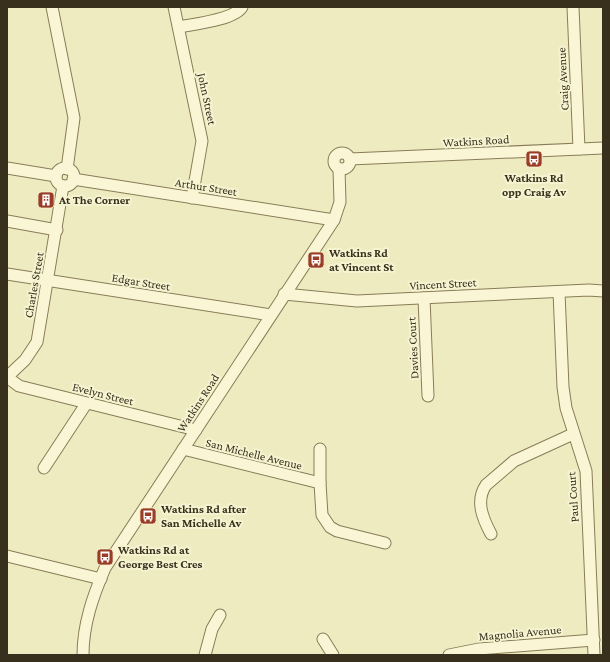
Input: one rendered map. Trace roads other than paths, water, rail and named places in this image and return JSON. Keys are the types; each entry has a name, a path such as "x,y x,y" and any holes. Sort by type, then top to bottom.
{"street":[{"path":"52,7 74,118 67,169"},
{"name":"John Street","path":"174,7 202,141 192,198"},
{"path":"179,27 225,17 240,10 242,7"},
{"name":"Craig Avenue","path":"573,7 579,149"},
{"name":"Watkins Road","path":"83,655 85,630 89,611 100,579 111,557 334,220 340,202 340,169 334,163 335,156 340,153 345,153 350,159 603,148"},
{"path":"7,168 56,176"},
{"path":"67,169 72,172 73,179 67,186 63,186 59,184 56,176 60,170 67,169"},
{"name":"Arthur Street","path":"73,179 334,220"},
{"name":"Charles Street","path":"7,377 25,360 37,342 63,186"},
{"path":"7,221 56,230"},
{"name":"Edgar Street","path":"7,274 271,315"},
{"name":"Vincent Street","path":"284,294 357,301 589,290 603,291"},
{"name":"Paul Court","path":"559,292 563,387 566,408 586,471 594,655"},
{"name":"Davies Court","path":"424,298 428,396"},
{"name":"Evelyn Street","path":"7,377 19,386 86,404 196,430"},
{"path":"44,468 86,404"},
{"path":"490,534 482,518 480,499 486,485 514,461 573,434"},
{"name":"San Michelle Avenue","path":"183,449 320,483"},
{"path":"320,449 322,515 330,527 337,531 385,543"},
{"path":"7,556 100,579"},
{"path":"205,655 212,629 220,615"},
{"path":"323,639 333,655"},
{"name":"Magnolia Avenue","path":"449,655 480,649 594,640"}],"place":[{"name":"Watkins Rd opp Craig Av","path":"534,159"},
{"name":"At The Corner","path":"46,200"},
{"name":"Watkins Rd at Vincent St","path":"316,260"},
{"name":"Watkins Rd after San Michelle Av","path":"148,516"},
{"name":"Watkins Rd at George Best Cres","path":"105,557"}]}
